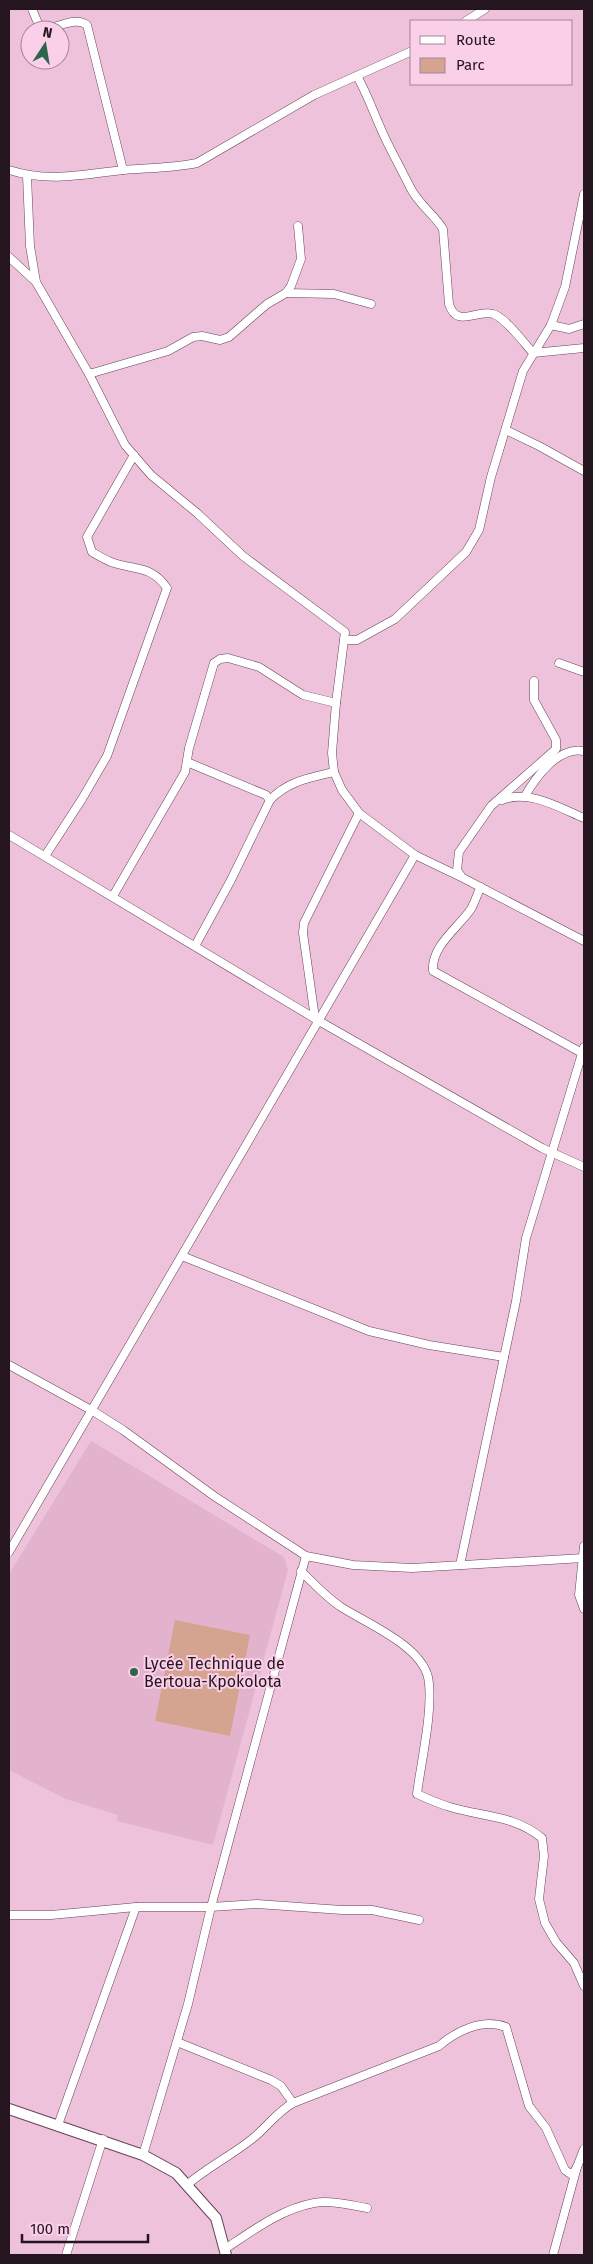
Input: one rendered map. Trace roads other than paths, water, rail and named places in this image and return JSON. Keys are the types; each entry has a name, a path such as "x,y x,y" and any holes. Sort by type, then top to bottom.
{"street":[{"path":"32,9 40,28 47,29 82,21 87,25 123,170"},
{"path":"468,20 485,9"},
{"path":"9,170 27,176 64,178 123,170 178,167 197,163 314,95 410,52"},
{"path":"357,76 367,94 388,146 410,188 424,208 439,222 443,229 451,312 459,316 468,317 493,314 500,318 533,353"},
{"path":"27,176 30,246 36,282"},
{"path":"344,640 357,640 395,619 466,552 479,530 491,477 523,371 551,325 565,287 584,194"},
{"path":"286,293 302,259 298,226"},
{"path":"9,256 36,282 89,374 125,445 151,475 197,513 243,556 345,632 332,753 334,772 342,790 359,813 415,855 584,941"},
{"path":"89,374 168,351 193,337 202,336 220,340 229,337 267,304 286,293 334,294 371,304"},
{"path":"551,325 569,329 584,324"},
{"path":"533,353 584,348"},
{"path":"506,430 584,471"},
{"path":"45,856 107,756 167,588 160,578 143,569 113,563 92,552 87,537 134,455"},
{"path":"113,896 185,772 214,663 220,658 228,658 259,667 303,696 336,703"},
{"path":"559,663 584,672"},
{"path":"463,878 457,870 459,852 496,802 556,750 556,740 534,700 534,681"},
{"path":"525,796 538,775 564,754 584,751"},
{"path":"187,762 266,795 270,800"},
{"path":"195,946 231,880 270,800 279,791 298,780 334,772"},
{"path":"496,802 509,797 525,796 584,818"},
{"path":"317,1020 303,934 304,923 359,813"},
{"path":"9,835 317,1020 551,1152 584,1167"},
{"path":"9,1552 93,1411 317,1020 415,855"},
{"path":"460,1565 504,1357 526,1238 583,1050 433,971 432,966 441,944 471,908 481,887"},
{"path":"182,1256 369,1331 429,1345 504,1357"},
{"path":"9,1365 93,1411 123,1430 214,1496 306,1556 353,1565 412,1568 583,1558"},
{"path":"584,1546 579,1595 584,1609"},
{"path":"143,2155 188,2004 211,1907 300,1571 306,1556"},
{"path":"300,1571 340,1606 409,1649 423,1665 428,1677 429,1708 417,1794 451,1808 492,1815 528,1827 542,1838 544,1856 539,1899 545,1923 556,1942 574,1963 584,1986"},
{"path":"9,1915 51,1915 136,1907 211,1907 257,1904 342,1910 372,1910 419,1920"},
{"path":"58,2125 136,1907"},
{"path":"280,2110 439,2046 446,2040 478,2024 497,2023 506,2026 529,2106 546,2128 565,2170 572,2175 577,2167"},
{"path":"177,2042 271,2080 281,2086 294,2103"},
{"path":"188,2184 210,2166 263,2130 288,2097"},
{"path":"9,2109 103,2139 143,2155 176,2173 188,2184 216,2218 226,2252 286,2211 314,2203 335,2202 367,2208"},
{"path":"66,2255 103,2139"},
{"path":"554,2254 577,2167 584,2149"}],"place":[{"name":"Lycée Technique de Bertoua-Kpokolota","path":"134,1672"}]}
